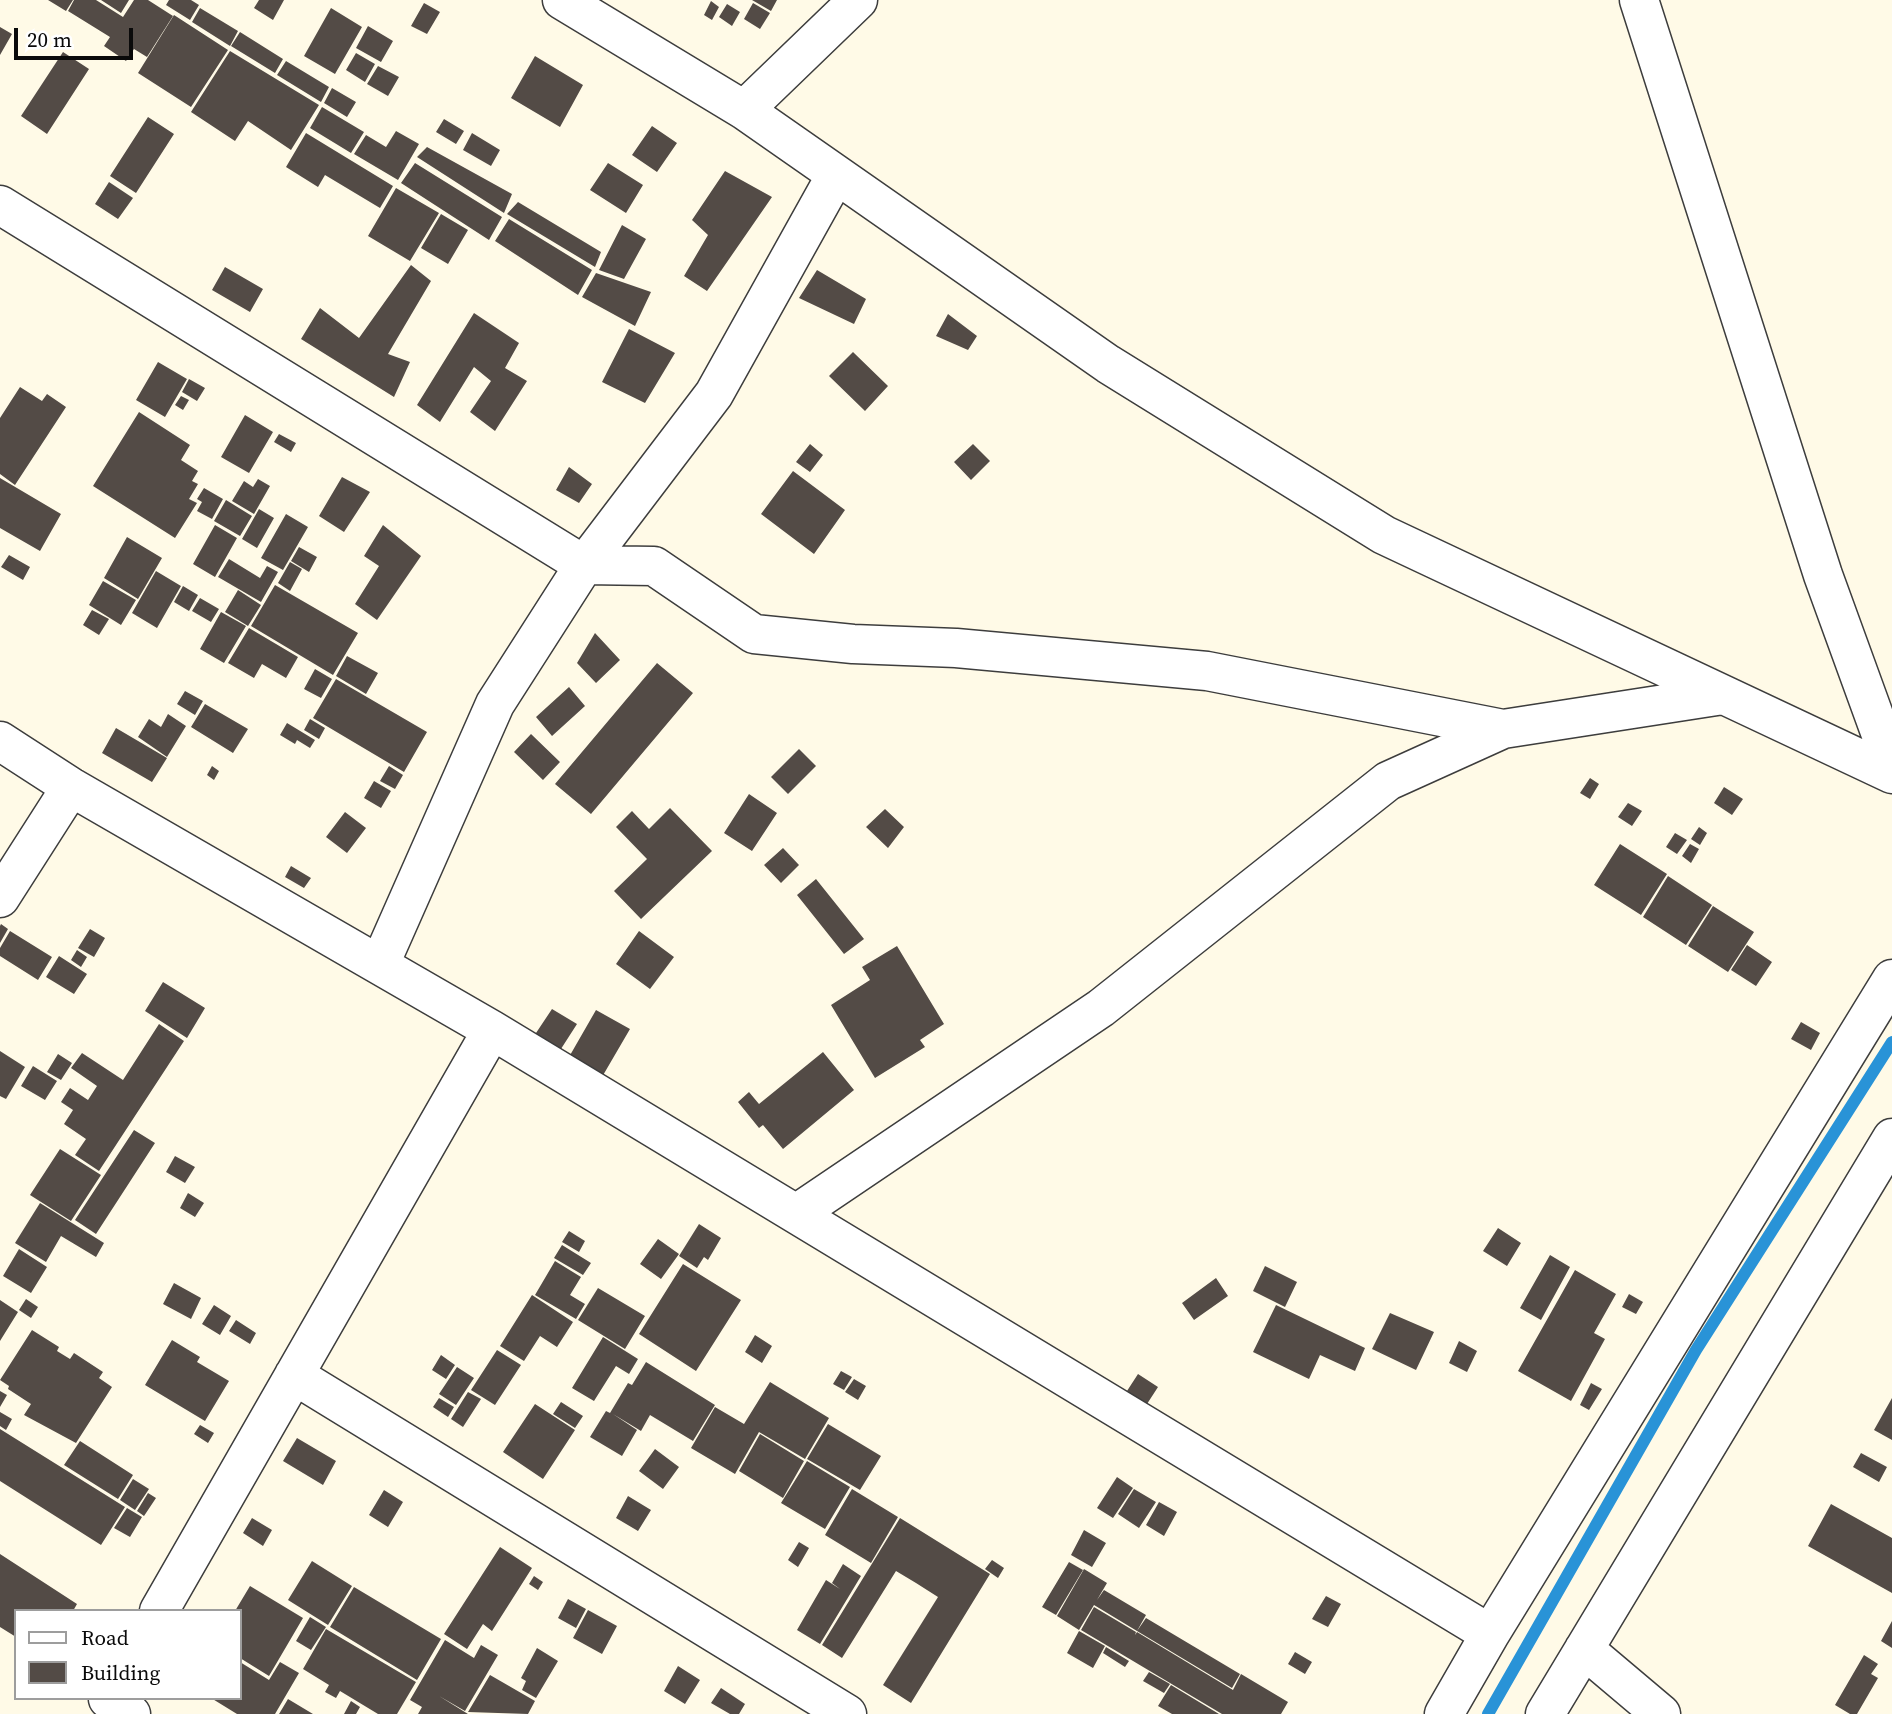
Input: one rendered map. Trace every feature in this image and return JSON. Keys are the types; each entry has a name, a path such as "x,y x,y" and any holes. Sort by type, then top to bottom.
{"street":[{"path":"562,0 744,110 1108,364 1384,535 1892,774"},
{"path":"744,110 858,0"},
{"path":"1639,0 1824,575 1892,765"},
{"path":"380,964 495,704 584,565 714,394 836,175"},
{"path":"0,205 584,565 653,566 754,634 853,644 956,648 1207,671 1503,729"},
{"path":"796,1214 1101,1008 1388,781 1503,729 1723,695"},
{"path":"0,741 71,787 492,1030 1490,1634"},
{"path":"0,898 71,787"},
{"path":"1444,1714 1490,1634 1892,979"},
{"path":"160,1609 492,1030"},
{"path":"1545,1714 1892,1138"},
{"path":"294,1375 847,1714"},
{"path":"1584,1649 1661,1714"}],"building":[{"path":"48,0 73,0 66,11"},
{"path":"74,0 96,0 123,17 134,0 148,0 173,16 147,57 134,49 126,61 104,46 110,37 68,11"},
{"path":"101,0 129,0 121,13"},
{"path":"169,0 191,0 199,5 190,20 166,5"},
{"path":"259,0 284,0 273,20 254,8"},
{"path":"752,0 777,0 771,11"},
{"path":"711,1 719,7 712,20 704,15"},
{"path":"424,3 440,12 427,34 411,26"},
{"path":"753,3 770,13 760,29 744,19"},
{"path":"727,4 740,12 732,26 719,17"},
{"path":"200,8 238,31 230,46 192,22"},
{"path":"331,8 362,27 335,74 304,56"},
{"path":"174,15 228,50 191,107 138,73"},
{"path":"368,26 393,41 381,62 356,48"},
{"path":"0,27 12,34 0,55"},
{"path":"240,32 283,59 275,73 231,46"},
{"path":"230,51 319,105 291,150 248,121 235,141 191,112"},
{"path":"63,52 89,69 47,134 21,116"},
{"path":"356,53 375,64 365,82 346,70"},
{"path":"535,56 583,85 560,127 511,98"},
{"path":"286,61 329,87 321,102 277,75"},
{"path":"378,66 399,77 388,96 367,84"},
{"path":"332,88 356,102 347,117 324,103"},
{"path":"322,107 364,132 351,153 310,128"},
{"path":"148,117 174,134 136,193 110,176"},
{"path":"444,119 464,131 456,144 436,132"},
{"path":"652,126 677,143 657,172 632,155"},
{"path":"396,131 419,144 398,180 354,154 366,135 386,147"},
{"path":"306,133 393,186 380,208 325,175 318,187 286,167"},
{"path":"472,133 500,150 491,166 463,150"},
{"path":"427,147 512,194 504,213 417,157"},
{"path":"415,163 502,217 489,240 401,183"},
{"path":"608,163 643,185 626,213 590,190"},
{"path":"725,171 772,197 707,291 684,276 708,235 692,220"},
{"path":"109,182 133,198 118,219 95,204"},
{"path":"396,188 439,213 410,261 368,236"},
{"path":"518,202 601,252 595,267 507,214"},
{"path":"441,214 468,230 448,264 421,248"},
{"path":"509,219 592,270 578,295 495,241"},
{"path":"622,225 646,239 624,279 599,270"},
{"path":"411,265 431,281 388,354 410,362 394,397 301,339 320,308 359,338"},
{"path":"225,267 263,289 250,312 212,290"},
{"path":"817,270 866,299 854,324 799,298"},
{"path":"596,273 651,292 635,326 582,297"},
{"path":"474,313 519,343 505,368 527,381 495,431 470,412 491,381 474,367 440,422 417,405"},
{"path":"948,314 977,336 968,350 936,336"},
{"path":"629,329 675,353 645,403 602,382"},
{"path":"853,352 888,386 865,411 829,376"},
{"path":"158,362 187,379 165,417 136,400"},
{"path":"189,379 205,388 197,401 182,392"},
{"path":"20,387 42,401 47,394 66,407 15,485 0,474 0,418"},
{"path":"181,396 189,400 183,410 175,405"},
{"path":"139,412 190,445 181,460 198,471 192,481 198,484 189,499 197,503 175,538 93,486"},
{"path":"245,415 273,432 249,473 221,457"},
{"path":"279,434 296,443 291,452 274,442"},
{"path":"810,444 823,455 810,472 796,462"},
{"path":"973,444 990,461 971,480 954,462"},
{"path":"569,467 592,484 579,503 556,490"},
{"path":"793,471 845,510 814,554 761,514"},
{"path":"342,477 370,492 344,532 319,516"},
{"path":"0,478 61,514 40,551 0,528"},
{"path":"258,479 270,486 254,514 232,501 244,481 253,487"},
{"path":"204,488 223,499 212,519 197,511 202,502 197,499"},
{"path":"226,500 252,516 240,536 214,521"},
{"path":"259,509 274,518 257,548 242,539"},
{"path":"286,514 308,527 283,570 261,558"},
{"path":"215,525 237,538 215,577 193,564"},
{"path":"383,525 421,556 377,620 355,604 379,566 364,556"},
{"path":"127,537 162,558 138,599 104,578"},
{"path":"299,547 317,557 309,572 291,561"},
{"path":"9,555 30,567 23,580 1,567"},
{"path":"229,559 260,578 267,566 278,572 261,602 218,577"},
{"path":"290,562 302,569 290,591 278,583"},
{"path":"156,571 181,586 157,628 132,613"},
{"path":"103,581 136,600 121,625 89,605"},
{"path":"275,585 358,633 333,675 251,626"},
{"path":"183,586 198,595 189,611 174,602"},
{"path":"238,590 261,605 248,626 225,612"},
{"path":"200,598 219,609 211,622 192,611"},
{"path":"92,610 109,619 99,635 83,625"},
{"path":"221,612 246,626 224,663 200,649"},
{"path":"249,628 298,657 286,678 262,664 254,678 228,663"},
{"path":"595,633 620,660 596,683 577,663"},
{"path":"347,656 378,673 366,694 336,676"},
{"path":"657,663 693,693 591,814 555,784"},
{"path":"315,669 332,679 321,698 304,689"},
{"path":"336,679 427,732 404,772 313,718"},
{"path":"569,687 585,706 552,736 536,717"},
{"path":"185,691 203,701 195,715 177,704"},
{"path":"205,704 248,729 233,753 191,727"},
{"path":"168,714 186,726 167,757 138,737 149,719 161,727"},
{"path":"310,719 325,728 319,739 304,730"},
{"path":"287,723 315,740 310,748 297,740 295,744 280,735"},
{"path":"116,728 167,758 152,782 102,753"},
{"path":"531,734 560,762 543,780 514,752"},
{"path":"799,749 816,766 788,794 771,777"},
{"path":"212,766 219,771 214,780 207,775"},
{"path":"389,766 403,775 395,789 380,781"},
{"path":"1590,778 1599,784 1590,799 1580,793"},
{"path":"374,781 391,791 381,808 364,798"},
{"path":"1724,787 1743,799 1732,815 1714,803"},
{"path":"749,794 777,813 752,851 724,833"},
{"path":"1628,803 1642,811 1632,826 1618,817"},
{"path":"670,808 712,851 641,919 614,891 647,859 616,827 632,811 649,829"},
{"path":"885,809 904,827 888,848 866,827"},
{"path":"345,812 366,828 347,853 326,837"},
{"path":"1699,827 1707,833 1700,845 1691,839"},
{"path":"1675,833 1687,840 1677,854 1666,847"},
{"path":"1620,844 1667,874 1641,915 1594,885"},
{"path":"1690,844 1699,849 1691,863 1682,856"},
{"path":"783,848 799,865 781,883 764,865"},
{"path":"291,866 311,878 304,888 285,877"},
{"path":"1668,876 1712,905 1686,945 1643,917"},
{"path":"816,879 864,939 844,954 797,895"},
{"path":"1713,906 1754,932 1728,972 1688,946"},
{"path":"1,924 8,929 0,943 0,926"},
{"path":"90,929 105,938 94,957 78,948"},
{"path":"10,931 52,957 38,980 0,956 0,948"},
{"path":"639,931 674,957 650,989 616,964"},
{"path":"1747,945 1772,962 1756,986 1731,970"},
{"path":"897,946 944,1024 920,1040 925,1047 875,1078 831,1005 870,980 862,967"},
{"path":"77,950 87,957 81,967 71,960"},
{"path":"59,956 87,974 74,994 46,977"},
{"path":"163,982 205,1008 187,1038 145,1011"},
{"path":"552,1009 577,1024 559,1052 534,1036"},
{"path":"596,1010 630,1029 602,1077 569,1057"},
{"path":"1801,1022 1820,1033 1811,1050 1791,1039"},
{"path":"159,1024 184,1041 99,1171 75,1155 86,1139 64,1124 73,1110 61,1102 70,1088 88,1100 97,1086 71,1068 82,1053 123,1080"},
{"path":"0,1051 25,1067 6,1099 0,1096"},
{"path":"823,1052 854,1090 783,1149 763,1125 759,1128 738,1102 749,1092 759,1104"},
{"path":"58,1054 72,1063 61,1080 47,1072"},
{"path":"33,1066 57,1081 45,1100 21,1086"},
{"path":"134,1130 155,1143 96,1234 75,1220"},
{"path":"60,1149 101,1175 71,1221 30,1195"},
{"path":"175,1156 195,1167 185,1183 166,1172"},
{"path":"188,1193 204,1203 195,1217 180,1208"},
{"path":"40,1203 104,1243 96,1257 61,1236 46,1262 15,1243"},
{"path":"699,1224 721,1238 708,1260 704,1257 697,1268 679,1256"},
{"path":"1498,1228 1521,1243 1507,1266 1483,1251"},
{"path":"569,1231 585,1241 579,1252 562,1242"},
{"path":"658,1239 679,1254 661,1279 640,1264"},
{"path":"562,1245 591,1263 583,1275 554,1258"},
{"path":"19,1249 47,1267 31,1293 3,1276"},
{"path":"1550,1255 1570,1267 1541,1320 1520,1308"},
{"path":"555,1261 581,1277 570,1295 585,1304 576,1319 535,1295"},
{"path":"683,1264 741,1300 696,1371 639,1334"},
{"path":"1265,1266 1297,1282 1285,1307 1253,1291"},
{"path":"1575,1270 1616,1294 1594,1333 1605,1339 1571,1401 1518,1371"},
{"path":"1216,1278 1228,1296 1194,1320 1182,1303"},
{"path":"174,1283 201,1298 191,1319 163,1304"},
{"path":"598,1288 645,1316 625,1349 578,1320"},
{"path":"1629,1294 1643,1302 1636,1314 1622,1307"},
{"path":"532,1295 573,1322 557,1347 540,1336 524,1361 500,1346"},
{"path":"26,1299 38,1307 31,1318 19,1310"},
{"path":"0,1300 18,1312 0,1341"},
{"path":"214,1305 231,1316 220,1335 202,1324"},
{"path":"1276,1305 1365,1348 1355,1371 1320,1355 1309,1379 1253,1352"},
{"path":"1390,1313 1434,1332 1416,1370 1372,1349"},
{"path":"236,1320 256,1333 250,1344 229,1331"},
{"path":"32,1330 59,1347 57,1351 70,1359 74,1353 103,1372 99,1378 112,1387 76,1443 24,1415 31,1404 8,1389 9,1386 0,1380"},
{"path":"755,1335 772,1346 762,1363 745,1352"},
{"path":"603,1337 638,1359 629,1374 616,1366 594,1401 572,1388"},
{"path":"172,1340 200,1357 197,1362 229,1381 205,1421 145,1385"},
{"path":"1459,1341 1477,1351 1467,1372 1449,1363"},
{"path":"497,1350 521,1365 495,1405 471,1390"},
{"path":"441,1355 455,1365 446,1379 432,1370"},
{"path":"646,1362 715,1405 693,1441 650,1415 641,1431 613,1414 637,1430 622,1456 590,1437 606,1411 610,1413 628,1383 632,1385"},
{"path":"457,1367 474,1378 456,1405 439,1394"},
{"path":"841,1371 852,1377 844,1390 833,1384"},
{"path":"1138,1374 1158,1387 1147,1404 1127,1391"},
{"path":"854,1379 866,1386 858,1400 845,1392"},
{"path":"770,1382 829,1418 805,1459 759,1432 735,1474 691,1448 715,1407 744,1424"},
{"path":"1591,1383 1602,1389 1589,1410 1580,1405"},
{"path":"0,1391 7,1395 0,1407"},
{"path":"468,1392 481,1399 463,1427 451,1419"},
{"path":"439,1398 454,1407 448,1417 433,1407"},
{"path":"1892,1398 1892,1440 1874,1430"},
{"path":"561,1402 583,1416 575,1428 553,1414"},
{"path":"535,1404 575,1430 543,1479 503,1452"},
{"path":"0,1412 12,1419 6,1430 0,1426"},
{"path":"828,1424 881,1456 860,1490 807,1459"},
{"path":"200,1425 214,1433 208,1443 194,1434"},
{"path":"0,1429 125,1507 101,1545 0,1481"},
{"path":"760,1434 804,1461 783,1498 739,1471"},
{"path":"297,1438 336,1461 323,1485 283,1461"},
{"path":"80,1441 133,1475 118,1499 64,1465"},
{"path":"655,1449 679,1467 663,1489 639,1471"},
{"path":"1861,1453 1887,1467 1879,1482 1853,1467"},
{"path":"807,1461 850,1487 825,1529 781,1503"},
{"path":"1117,1477 1133,1488 1113,1518 1097,1508"},
{"path":"133,1479 149,1489 135,1510 120,1500"},
{"path":"852,1489 898,1517 871,1563 825,1535"},
{"path":"1134,1489 1156,1502 1139,1528 1118,1514"},
{"path":"384,1490 403,1502 388,1527 369,1515"},
{"path":"148,1493 156,1498 144,1516 137,1511"},
{"path":"628,1496 651,1510 638,1531 616,1518"},
{"path":"1159,1502 1177,1512 1164,1536 1146,1525"},
{"path":"1831,1504 1892,1538 1892,1593 1808,1546"},
{"path":"127,1508 142,1517 130,1537 114,1528"},
{"path":"252,1518 272,1530 263,1546 243,1533"},
{"path":"900,1518 990,1574 911,1703 883,1685 938,1597 896,1571 842,1658 822,1645"},
{"path":"1084,1530 1106,1543 1092,1567 1071,1555"},
{"path":"799,1542 809,1548 798,1567 788,1560"},
{"path":"500,1547 532,1568 492,1631 483,1624 467,1649 444,1634"},
{"path":"0,1554 77,1604 74,1609 14,1609 14,1636 0,1627"},
{"path":"992,1560 1004,1568 998,1578 985,1569"},
{"path":"312,1561 352,1586 328,1625 288,1600"},
{"path":"1069,1562 1083,1570 1056,1615 1042,1607"},
{"path":"843,1564 861,1576 820,1644 797,1630 826,1580 840,1589 832,1583"},
{"path":"1084,1569 1107,1583 1097,1600 1104,1590 1146,1615 1137,1631 1094,1605 1079,1630 1057,1616"},
{"path":"534,1576 543,1582 538,1590 529,1584"},
{"path":"250,1586 303,1618 269,1676 242,1659 242,1609 236,1609"},
{"path":"354,1587 441,1639 417,1680 330,1627"},
{"path":"1326,1596 1341,1604 1328,1627 1312,1619"},
{"path":"568,1599 586,1609 576,1628 558,1618"},
{"path":"1094,1607 1136,1632 1135,1635 1137,1632 1233,1690 1241,1674 1288,1702 1281,1714 1222,1714 1081,1630"},
{"path":"588,1610 617,1626 602,1654 573,1638"},
{"path":"310,1617 326,1627 311,1650 296,1641"},
{"path":"1146,1618 1240,1674 1232,1688 1137,1631"},
{"path":"1892,1621 1892,1648 1881,1641"},
{"path":"326,1629 416,1682 397,1714 378,1714 340,1691 336,1698 325,1692 329,1685 303,1669"},
{"path":"1079,1631 1105,1646 1093,1668 1067,1653"},
{"path":"445,1640 474,1658 481,1645 498,1655 465,1711 439,1696 468,1714 418,1714 422,1707 410,1700"},
{"path":"1106,1647 1129,1661 1125,1667 1103,1653"},
{"path":"537,1648 558,1661 536,1698 522,1690 526,1681 521,1678"},
{"path":"1295,1652 1312,1662 1305,1674 1288,1664"},
{"path":"1864,1655 1878,1664 1871,1674 1878,1678 1857,1714 1850,1714 1835,1705"},
{"path":"280,1662 299,1673 275,1714 237,1714 214,1700 242,1700 242,1663 269,1680"},
{"path":"678,1666 700,1680 685,1704 664,1691"},
{"path":"1149,1672 1170,1684 1164,1693 1143,1681"},
{"path":"490,1675 535,1701 528,1714 468,1712"},
{"path":"1171,1685 1219,1714 1172,1714 1158,1706"},
{"path":"721,1688 745,1704 739,1714 730,1714 711,1703"},
{"path":"288,1699 313,1714 279,1714"},
{"path":"351,1701 360,1707 356,1714 344,1714"}],"waterway":[{"path":"1488,1714 1696,1350 1892,1042"}]}
